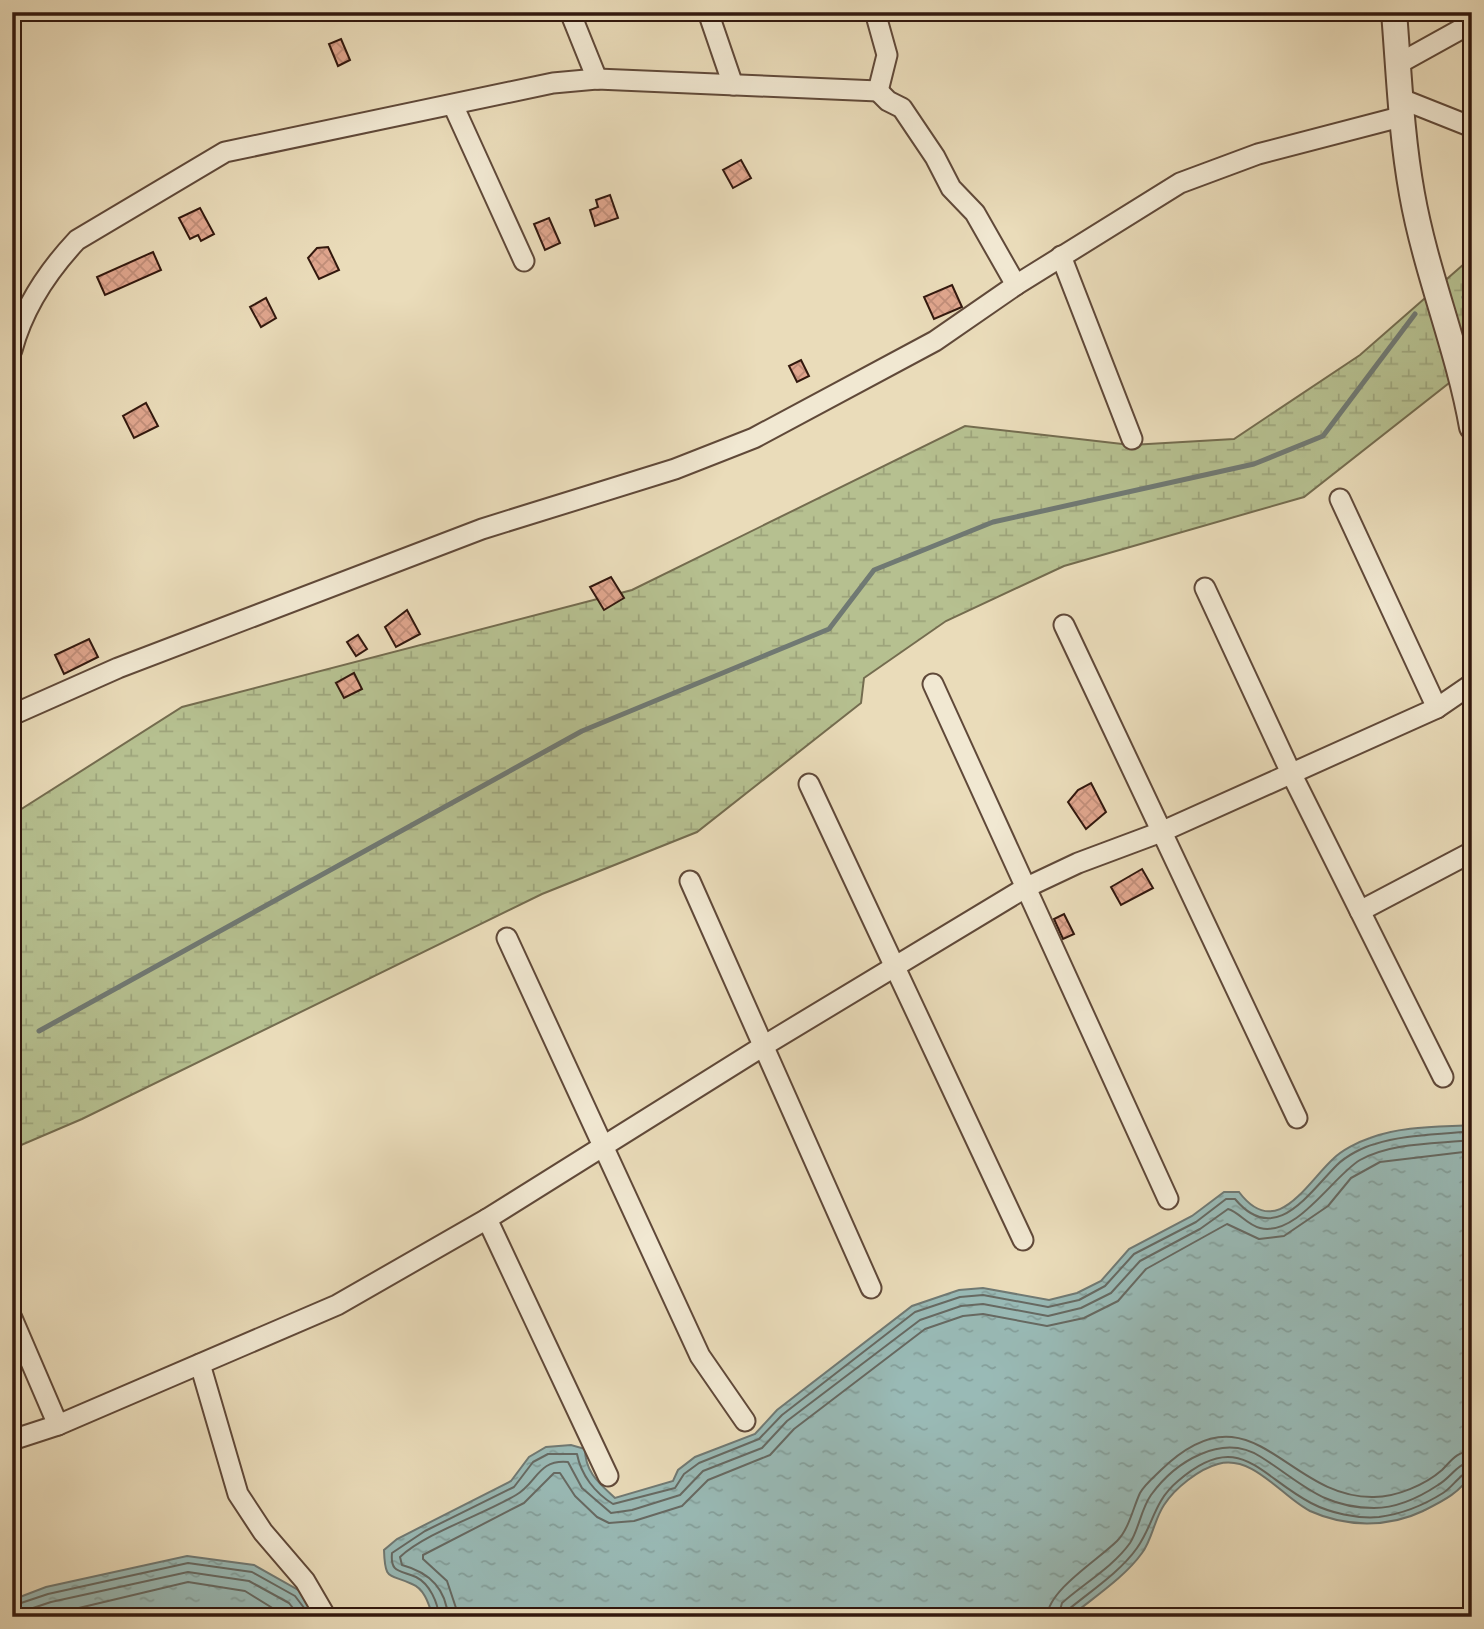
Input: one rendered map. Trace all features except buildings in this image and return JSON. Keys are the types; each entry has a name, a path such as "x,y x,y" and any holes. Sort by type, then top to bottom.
{"street":[{"path":"570,12 597,79"},
{"path":"708,12 733,85"},
{"path":"875,12 887,55 878,91"},
{"path":"1394,12 1400,107 1419,226 1456,355 1472,428"},
{"path":"1398,64 1472,23"},
{"path":"12,350 24,313 62,256 77,240 225,152 553,83 597,79 878,91 888,101 902,108 936,157 951,188 975,213 1016,285"},
{"path":"453,105 524,261"},
{"path":"12,715 157,653 482,529 675,469 754,438 935,341 1016,285 1163,192 1195,176 1400,107 1472,127"},
{"path":"1062,256 1132,439"},
{"path":"1340,499 1437,708"},
{"path":"1205,589 1291,773 1443,1077"},
{"path":"1064,625 1297,1118"},
{"path":"933,684 1168,1199"},
{"path":"12,1440 58,1425 337,1305 487,1219 765,1045 1025,888 1078,863 1161,832 1437,708 1472,684"},
{"path":"809,784 1023,1240"},
{"path":"1360,911 1472,852"},
{"path":"690,881 871,1288"},
{"path":"507,939 700,1356 745,1421"},
{"path":"487,1219 608,1476"},
{"path":"12,1318 58,1425"},
{"path":"200,1364 238,1494 263,1532 305,1581 326,1617"}],"green space":[{"path":"1472,257 1472,365 1304,497 1064,566 946,621 864,678 861,703 697,832 542,894 82,1119 12,1149 12,815 182,707 632,590 965,426 1131,445 1234,439 1360,355"}],"water":[{"path":"1472,1125 1472,1473 1444,1500 1410,1517 1381,1523 1338,1520 1299,1505 1267,1478 1243,1465 1231,1463 1211,1466 1174,1492 1161,1511 1145,1548 1135,1562 1070,1617 433,1617 426,1598 416,1586 387,1572 384,1550 397,1539 511,1481 529,1457 546,1447 571,1445 585,1449 590,1471 615,1498 673,1481 678,1470 695,1457 755,1434 777,1410 912,1306 959,1290 983,1288 1049,1300 1077,1293 1101,1281 1129,1249 1192,1216 1224,1192 1239,1192 1253,1206 1265,1211 1278,1210 1301,1194 1345,1149 1360,1142 1407,1129"},
{"path":"187,1556 254,1565 300,1591 320,1617 12,1617 12,1600 46,1587"}],"waterway":[{"path":"1464,297 1472,298"},
{"path":"39,1031 582,731 829,629 874,570 993,522 1254,464 1323,436 1415,314"}]}
